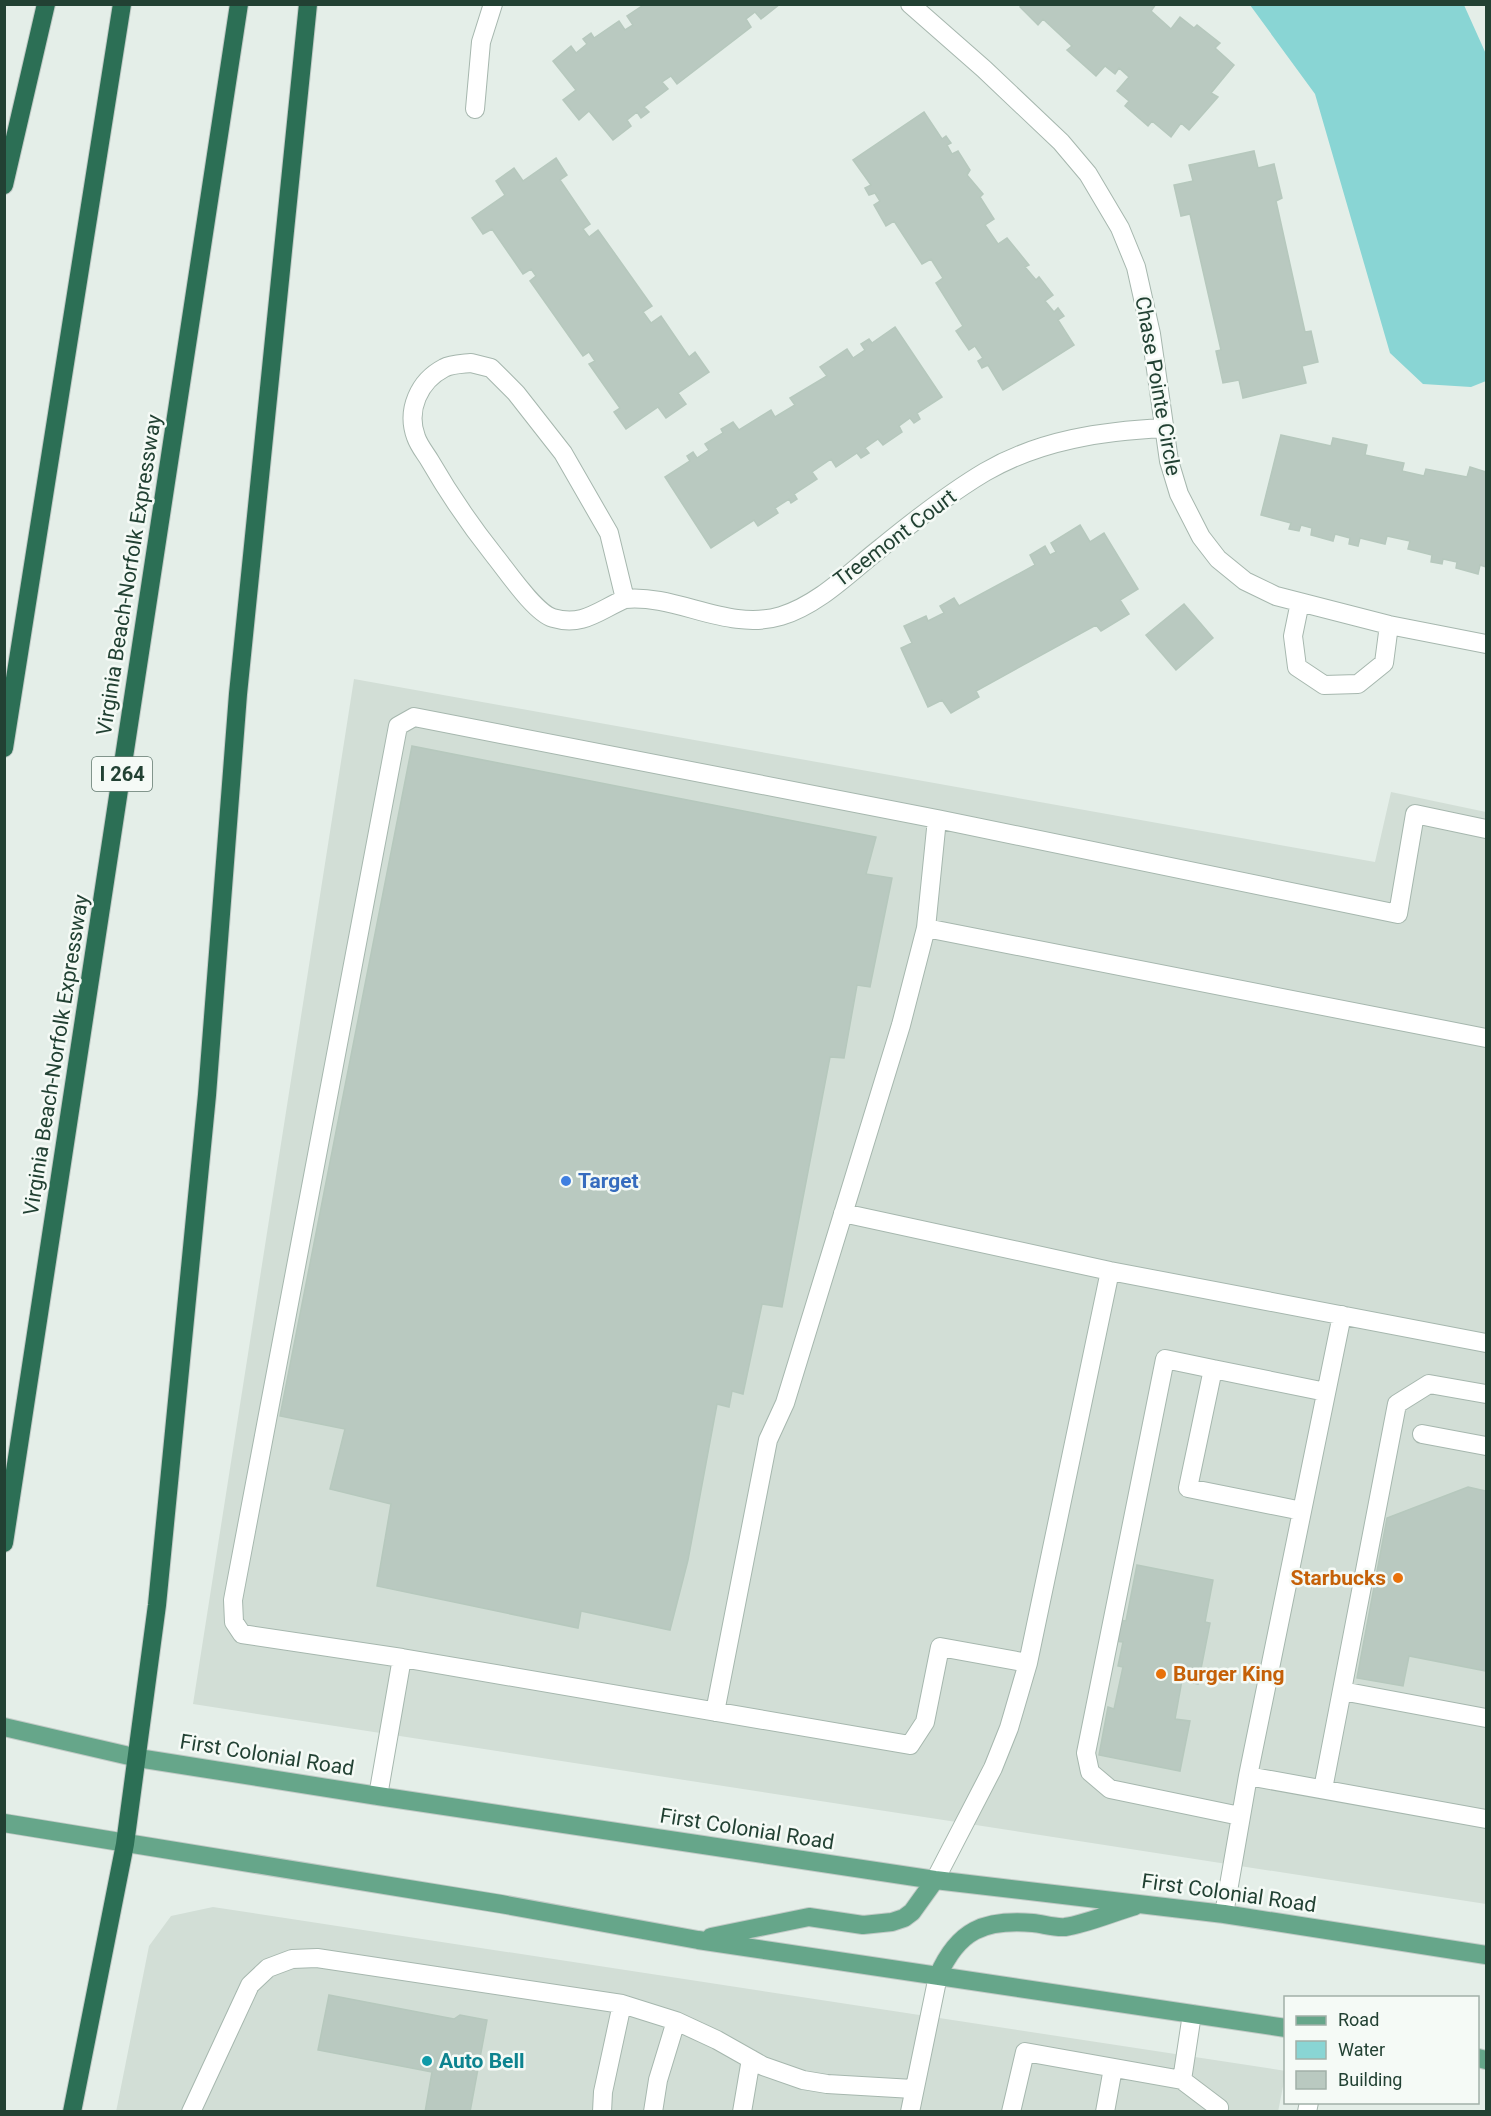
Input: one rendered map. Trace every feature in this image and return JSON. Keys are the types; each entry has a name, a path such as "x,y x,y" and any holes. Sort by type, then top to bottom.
{"highway":[{"path":"4,185 46,4"},
{"path":"4,748 122,4"},
{"name":"Virginia Beach-Norfolk Expressway","path":"4,1543 239,4"},
{"path":"72,2112 125,1844 158,1605 207,1095 238,694 308,4"}],"main road":[{"name":"First Colonial Road","path":"4,1727 138,1758 378,1796 935,1880 1224,1914 1486,1955"},
{"path":"4,1823 501,1904 698,1940 1284,2028"},
{"path":"698,1940 809,1917 863,1924 892,1922 912,1912 935,1880"},
{"path":"938,1976 951,1949 958,1941 975,1930 990,1925 1020,1922 1063,1927 1143,1904"}],"street":[{"path":"475,109 481,42 493,4"},
{"name":"Chase Pointe Circle","path":"910,4 984,69 1061,142 1088,174 1120,228 1136,267 1151,334 1169,461 1179,494 1201,537 1218,559 1245,581 1276,596 1389,625 1486,644"},
{"path":"471,363 491,368 516,393 563,453 609,533 625,599 606,606 592,617 574,622 551,618 538,609 481,539 442,482 416,438 412,417 416,396 428,379 446,367 471,363"},
{"name":"Treemont Court","path":"625,599 640,597 706,613 750,620 780,616 809,604 932,507 987,471 1037,449 1078,437 1121,430 1164,428"},
{"path":"1300,602 1293,636 1297,667 1324,685 1358,684 1384,663 1389,625"},
{"path":"1028,1663 940,1647 925,1722 910,1745 402,1658 242,1634 234,1622 233,1600 398,726 414,717 937,819 1398,914 1415,814 1486,829"},
{"path":"715,1712 768,1440 785,1403 901,1025 926,928 937,819"},
{"path":"926,928 1486,1038"},
{"path":"843,1214 1110,1271 1486,1342"},
{"path":"935,1880 993,1768 1009,1728 1028,1663 1110,1271"},
{"path":"1224,1914 1240,1816 1342,1315"},
{"path":"1240,1816 1110,1789 1090,1772 1086,1753 1165,1359 1326,1392"},
{"path":"1213,1369 1188,1488 1302,1511"},
{"path":"1323,1789 1397,1404 1429,1384 1486,1394"},
{"path":"1422,1434 1486,1446"},
{"path":"378,1796 402,1658"},
{"path":"1342,1691 1486,1718"},
{"path":"1248,1776 1486,1819"},
{"path":"191,2112 250,1985 268,1968 292,1959 317,1958 622,2004 676,2021 717,2040 763,2066 811,2081 913,2089"},
{"path":"910,2112 938,1976"},
{"path":"602,2112 603,2092 622,2004"},
{"path":"1182,2080 1192,2014"},
{"path":"653,2112 658,2080 676,2021"},
{"path":"1011,2112 1025,2052 1182,2080 1219,2108 1218,2112"},
{"path":"742,2112 751,2059"},
{"path":"1105,2112 1113,2068"}],"shaded area":[{"path":"354,679 1375,862 1391,792 1486,812 1486,1904 193,1704"},
{"path":"213,1907 1284,2071 1284,2081 1278,2112 116,2112 149,1946 171,1916"}],"water":[{"path":"1250,5 1464,5 1486,54 1486,381 1471,387 1423,384 1390,353 1315,94"}],"building":[{"path":"645,4 780,4 761,19 755,12 746,19 751,27 677,84 671,76 662,82 668,89 644,107 649,112 641,118 637,112 627,120 631,126 613,140 589,111 579,120 563,100 576,90 553,61 571,46 576,53 587,44 583,39 591,33 594,38 619,21 625,30 633,25 627,16"},
{"path":"1022,4 1156,4 1151,11 1171,29 1180,17 1194,28 1197,25 1220,43 1215,48 1234,65 1211,93 1218,97 1189,130 1181,123 1171,137 1152,121 1148,126 1125,106 1129,101 1117,91 1129,77 1119,68 1115,74 1105,66 1096,76 1067,50 1072,46 1043,19 1038,25 1020,7"},
{"path":"924,112 942,139 946,136 951,143 947,145 952,154 958,151 970,170 967,175 983,194 980,197 994,219 985,225 998,244 1007,238 1029,265 1025,267 1036,280 1039,277 1053,295 1045,301 1054,312 1058,308 1064,316 1058,320 1074,345 1003,390 988,365 982,368 978,361 983,358 975,346 969,350 956,331 963,326 936,283 943,278 931,259 922,264 894,221 886,226 874,205 880,201 875,193 869,195 865,188 871,185 853,160"},
{"path":"1254,151 1258,168 1274,164 1282,198 1276,201 1305,332 1311,331 1318,362 1302,366 1306,383 1243,398 1239,380 1223,383 1216,351 1221,350 1190,214 1181,216 1174,185 1193,181 1189,165"},
{"path":"556,158 567,175 560,180 590,224 583,229 589,237 598,230 652,306 643,312 651,323 661,316 689,357 695,352 709,372 678,393 686,404 666,418 658,407 626,429 614,412 620,408 589,364 595,361 589,352 583,356 530,281 536,276 531,269 523,274 492,229 483,234 472,218 505,195 496,181 514,168 523,181"},
{"path":"895,327 942,397 917,413 920,419 914,423 910,418 899,426 902,432 883,445 878,439 865,448 869,453 861,458 857,453 836,467 831,459 812,472 817,479 794,494 797,499 791,503 789,499 775,508 778,513 758,526 754,520 711,548 665,477 690,461 687,456 693,452 697,458 709,450 705,444 723,433 721,429 733,422 739,430 771,410 775,417 795,405 790,398 827,376 820,367 847,349 853,358 865,350 861,344 869,339 872,343"},
{"path":"1281,435 1331,446 1333,438 1367,445 1365,455 1404,463 1402,471 1424,476 1426,469 1467,477 1470,467 1486,472 1486,567 1480,565 1478,574 1456,568 1457,562 1443,559 1442,564 1431,562 1432,555 1408,549 1410,541 1387,536 1385,544 1360,538 1358,546 1349,544 1350,538 1335,534 1333,541 1311,535 1312,528 1301,525 1299,531 1289,529 1291,523 1261,515"},
{"path":"1080,525 1090,542 1104,533 1138,589 1120,600 1129,614 1101,631 1096,625 976,691 979,697 951,713 942,700 928,707 901,648 912,643 904,626 926,616 928,621 944,613 940,606 954,598 959,606 1035,565 1030,555 1045,546 1050,555 1056,552 1051,543"},
{"path":"1184,604 1213,638 1176,670 1146,635"},
{"name":"Target","path":"412,746 876,837 866,874 892,878 870,987 857,985 844,1058 830,1057 782,1307 762,1304 743,1394 732,1391 729,1407 717,1404 688,1560 670,1630 581,1611 578,1628 377,1586 391,1504 330,1489 345,1429 280,1416"},
{"path":"1468,1487 1486,1491 1486,1671 1409,1656 1403,1686 1357,1678 1387,1518"},
{"name":"Burger King","path":"1137,1565 1213,1580 1205,1622 1210,1623 1198,1684 1182,1680 1175,1719 1190,1721 1180,1771 1099,1755 1108,1707 1114,1709 1123,1667 1118,1666 1123,1642 1115,1641 1119,1620 1126,1621"},
{"name":"Auto Bell","path":"329,1995 454,2019 460,2015 487,2020 470,2112 425,2112 432,2072 318,2050"}],"place":[{"name":"Target","path":"566,1181"},
{"name":"Starbucks","path":"1398,1578"},
{"name":"Burger King","path":"1161,1674"},
{"name":"Auto Bell","path":"427,2061"}]}
